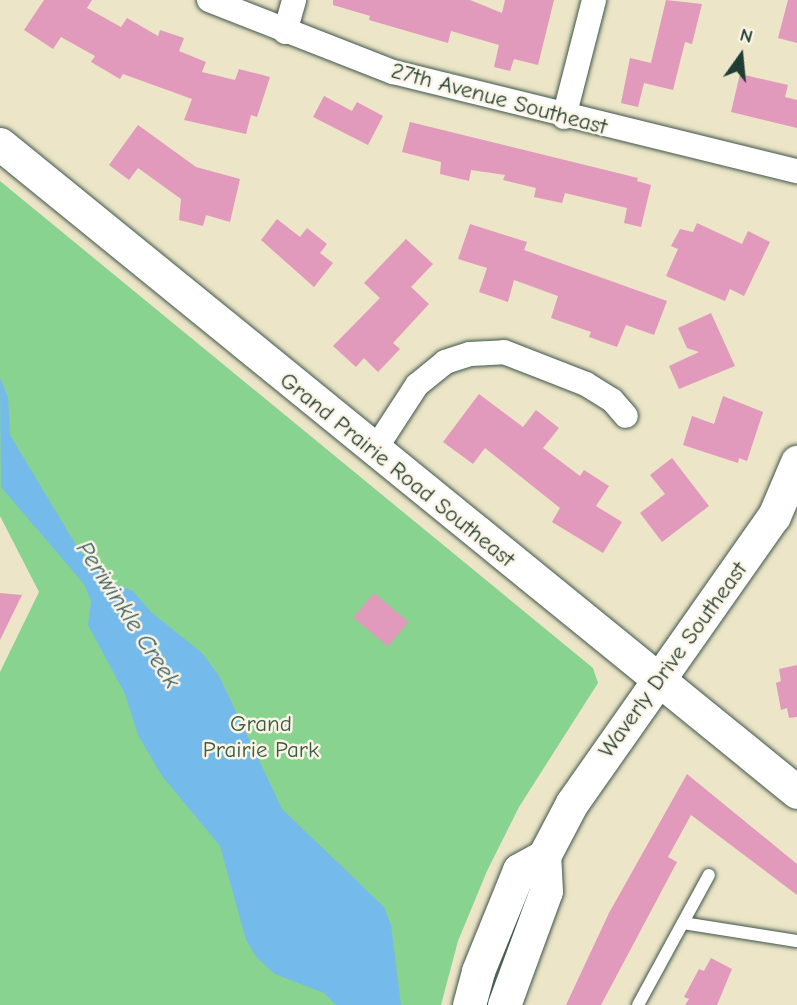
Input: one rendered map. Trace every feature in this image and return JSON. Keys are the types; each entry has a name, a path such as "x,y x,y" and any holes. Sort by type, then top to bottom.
{"main road":[{"name":"Grand Prairie Road Southeast","path":"0,144 374,451 797,792"},
{"name":"Waverly Drive Southeast","path":"469,1005 478,971 519,870 544,856 572,803 774,516 797,462"},
{"path":"504,1005 546,891 544,856"}],"street":[{"name":"27th Avenue Southeast","path":"209,0 285,32 393,72 564,117 797,171"},
{"path":"285,32 294,0"},
{"path":"564,117 594,0"},
{"path":"374,451 417,385 445,362 470,354 504,352 586,384 612,400 626,416"}],"lane":[{"path":"638,1005 709,875"},
{"path":"683,923 797,941"}],"green space":[{"name":"Grand Prairie Park","path":"0,181 593,668 598,683 519,807 487,871 458,941 441,1005 0,1005 0,672 39,592 0,516"}],"water":[{"name":"Periwinkle Creek","path":"0,378 8,397 10,435 79,550 108,581 133,591 151,612 202,653 219,676 282,809 384,907 391,925 401,1005 336,1005 324,993 275,974 257,958 246,940 220,846 162,776 138,735 125,694 88,625 91,601 84,584 1,487"}],"building":[{"path":"44,0 92,0 87,8 121,27 127,18 158,36 160,30 184,38 179,51 206,62 202,72 235,80 239,69 270,77 257,117 251,115 246,134 184,120 192,99 123,74 120,79 91,62 95,56 61,37 53,49 24,30"},
{"path":"333,0 470,0 502,13 505,0 554,0 538,65 514,59 510,71 494,67 499,45 451,31 448,43 369,20 370,16 333,5"},
{"path":"666,0 702,4 692,44 685,42 673,90 644,83 638,107 621,103 630,58 651,63"},
{"path":"788,0 797,0 797,43 778,38"},
{"path":"740,74 788,85 785,97 797,100 797,128 731,112"},
{"path":"324,96 352,111 357,102 383,116 368,145 313,117"},
{"path":"410,122 638,178 637,181 651,185 641,227 624,223 627,208 565,193 562,203 534,197 536,188 503,180 505,175 471,170 469,181 440,174 441,162 402,152"},
{"path":"138,125 196,167 240,179 230,222 206,215 203,226 179,220 181,199 138,168 129,180 109,165"},
{"path":"277,219 300,237 307,228 327,244 320,253 333,263 314,287 261,240"},
{"path":"697,223 742,244 748,231 770,242 744,296 730,289 725,301 666,276 678,249 671,246 680,229 693,232"},
{"path":"470,224 527,242 524,250 667,301 654,335 626,325 617,347 589,337 591,332 551,318 558,296 514,280 508,302 479,292 487,268 458,259"},
{"path":"406,239 433,264 411,287 429,304 393,343 400,349 378,372 364,358 356,367 333,346 380,298 364,283"},
{"path":"711,313 735,366 679,389 669,366 699,352 687,348 678,328"},
{"path":"479,394 523,427 536,410 559,428 543,448 580,476 584,470 609,486 596,506 622,522 603,553 552,522 560,508 485,448 473,464 443,442"},
{"path":"723,396 763,412 747,461 739,458 738,463 683,445 692,416 714,424"},
{"path":"672,458 709,506 662,542 640,513 665,494 650,475"},
{"path":"0,593 22,595 0,640"},
{"path":"374,593 408,622 388,646 353,618"},
{"path":"797,665 797,717 789,718 787,708 781,710 776,683 781,681 779,669"},
{"path":"687,774 797,864 797,895 691,815 668,857 677,862 601,1005 566,1005 609,913"},
{"path":"711,958 732,969 717,1005 685,1005 689,999 684,997 699,969 704,971"}]}
